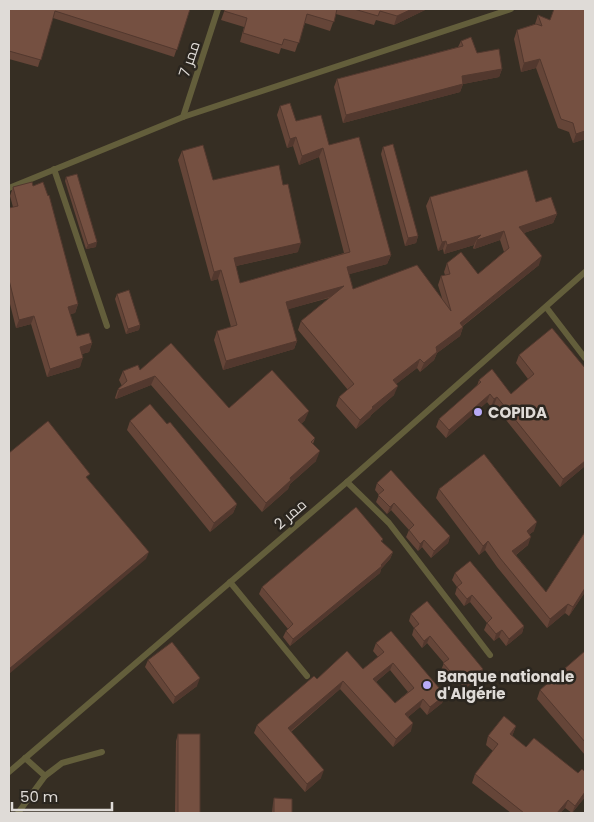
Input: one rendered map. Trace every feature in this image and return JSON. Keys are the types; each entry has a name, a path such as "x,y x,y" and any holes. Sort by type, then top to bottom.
{"lane":[{"name":"ممر 7","path":"183,117 218,9"},
{"path":"9,188 183,117 511,9"},
{"path":"54,169 107,326"},
{"name":"ممر 2","path":"9,772 347,482 585,272"},
{"path":"546,307 585,358"},
{"path":"347,482 389,524 490,655"},
{"path":"230,582 307,676"},
{"path":"18,813 45,776 62,763 102,752"},
{"path":"25,758 45,776"}],"shaded area":[{"path":"9,9 585,9 585,813 9,813"}],"building":[{"path":"9,9 190,9 177,50 55,11 41,60 9,51"},
{"path":"225,9 337,9 334,22 307,14 299,43 284,39 282,45 243,33 247,18 224,11"},
{"path":"354,9 412,9 397,16 380,11 378,16"},
{"path":"554,9 585,9 585,131 576,134 573,123 561,119 540,59 524,63 517,30 536,24 542,26 538,15 550,20"},
{"path":"471,37 477,53 499,49 502,69 462,76 463,84 346,115 337,79 463,46 461,41"},
{"path":"290,103 296,121 321,115 329,145 359,137 391,255 347,267 353,289 417,265 451,311 441,276 450,274 447,263 461,252 478,274 509,248 504,231 477,240 481,235 447,245 446,241 442,242 430,197 527,170 536,202 551,197 557,214 519,227 542,256 460,323 463,327 436,347 437,352 424,363 420,359 393,380 398,386 372,407 360,420 339,397 354,384 301,321 344,286 286,302 297,341 226,361 217,331 237,325 221,270 214,272 182,151 203,145 213,180 279,165 283,185 288,184 301,243 234,258 240,283 350,252 323,148 302,156 296,137 290,139 280,106"},
{"path":"393,144 418,236 408,238 383,147"},
{"path":"77,174 97,242 88,245 66,177"},
{"path":"32,182 33,186 43,182 49,195 78,304 68,307 77,336 89,333 92,343 80,347 83,358 50,369 34,316 19,320 9,280 9,208 18,206 13,187"},
{"path":"129,290 140,325 128,329 117,294"},
{"path":"552,328 585,368 585,461 563,479 497,397 494,399 490,394 449,430 439,419 481,382 479,380 492,369 511,394 534,374 519,355"},
{"path":"171,343 229,408 272,370 309,411 298,420 315,438 311,442 320,451 266,503 155,376 118,389 127,381 123,371 138,365 140,370"},
{"path":"150,404 167,424 170,422 237,504 214,523 130,421"},
{"path":"48,421 90,474 86,477 149,552 9,669 9,453"},
{"path":"484,454 537,522 527,531 531,537 512,551 546,592 585,532 585,588 573,607 568,604 550,619 488,541 483,546 439,489"},
{"path":"391,470 450,536 434,551 424,540 420,544 409,530 414,525 394,503 390,507 378,495 384,490 377,483"},
{"path":"356,507 383,539 381,541 393,552 382,566 293,639 286,631 293,624 262,587"},
{"path":"470,561 524,626 509,639 502,630 496,634 487,623 492,618 472,595 467,599 457,587 462,583 455,573"},
{"path":"427,601 483,669 467,681 460,673 455,677 443,663 449,659 430,636 424,641 414,628 419,624 411,614"},
{"path":"391,631 445,695 430,707 423,699 405,714 413,723 396,739 343,681 288,728 324,770 307,784 257,725 314,676 317,679 347,651 363,669 384,652 376,643","holes":["393,663 414,688 395,703 373,679"]},
{"path":"172,642 200,678 175,697 148,660"},
{"path":"585,651 585,742 540,690"},
{"path":"504,716 516,726 510,734 526,747 534,738 578,773 582,769 585,772 585,792 575,806 568,800 557,813 524,813 475,774 498,744 488,736"},
{"path":"178,734 200,734 200,813 178,813"},
{"path":"274,798 292,799 292,813 274,813"}],"place":[{"name":"COPIDA","path":"478,412"},
{"name":"Banque nationale d'Algérie","path":"427,685"}]}
